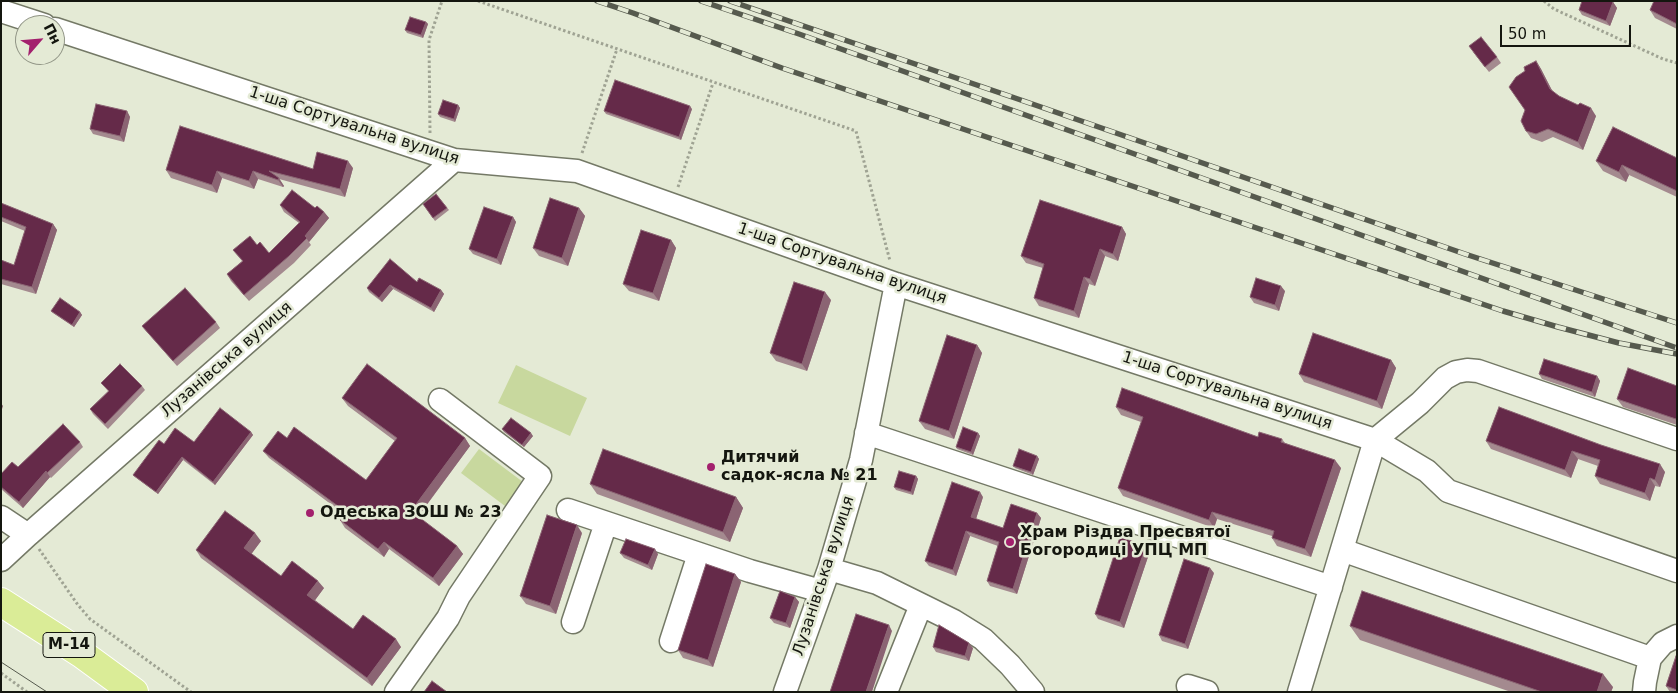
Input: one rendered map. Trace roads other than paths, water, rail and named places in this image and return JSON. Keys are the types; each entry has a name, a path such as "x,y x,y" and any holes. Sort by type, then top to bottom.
{"main road":[{"name":"М-14","path":"1,602 82,654 134,692"}],"street":[{"path":"1,11 15,16"},
{"name":"1-ша Сортувальна вулиця","path":"65,32 454,160 576,171 896,284 1375,440 1427,471 1448,491 1677,571"},
{"name":"Лузанівська вулиця","path":"1,560 454,160"},
{"name":"Лузанівська вулиця","path":"785,692 821,591 861,460 896,284"},
{"path":"1299,692 1375,440 1445,378 1456,372 1478,371 1677,439"},
{"path":"396,692 448,618 459,596 540,476 440,400"},
{"path":"866,433 1331,587"},
{"path":"568,510 750,571 821,591"},
{"path":"1,517 28,535"},
{"path":"573,622 606,523"},
{"path":"1342,550 1650,658"},
{"path":"671,641 700,554"},
{"path":"828,569 876,584 954,621 983,639 1010,665 1033,692"},
{"path":"886,692 921,605"},
{"path":"1644,692 1644,682 1650,658 1663,643 1677,636"}],"tram line":[{"path":"1,662 47,692"}],"railway":[{"path":"597,1 782,68 1503,311 1619,343 1677,354"},
{"path":"701,1 799,34 1677,348"},
{"path":"730,1 1465,254 1677,323"}],"place":[{"name":"Дитячий садок-ясла № 21","path":"711,467"},
{"name":"Одеська ЗОШ № 23","path":"310,513"},
{"name":"Храм Різдва Пресвятої Богородиці УПЦ МП","path":"1010,542"}]}
